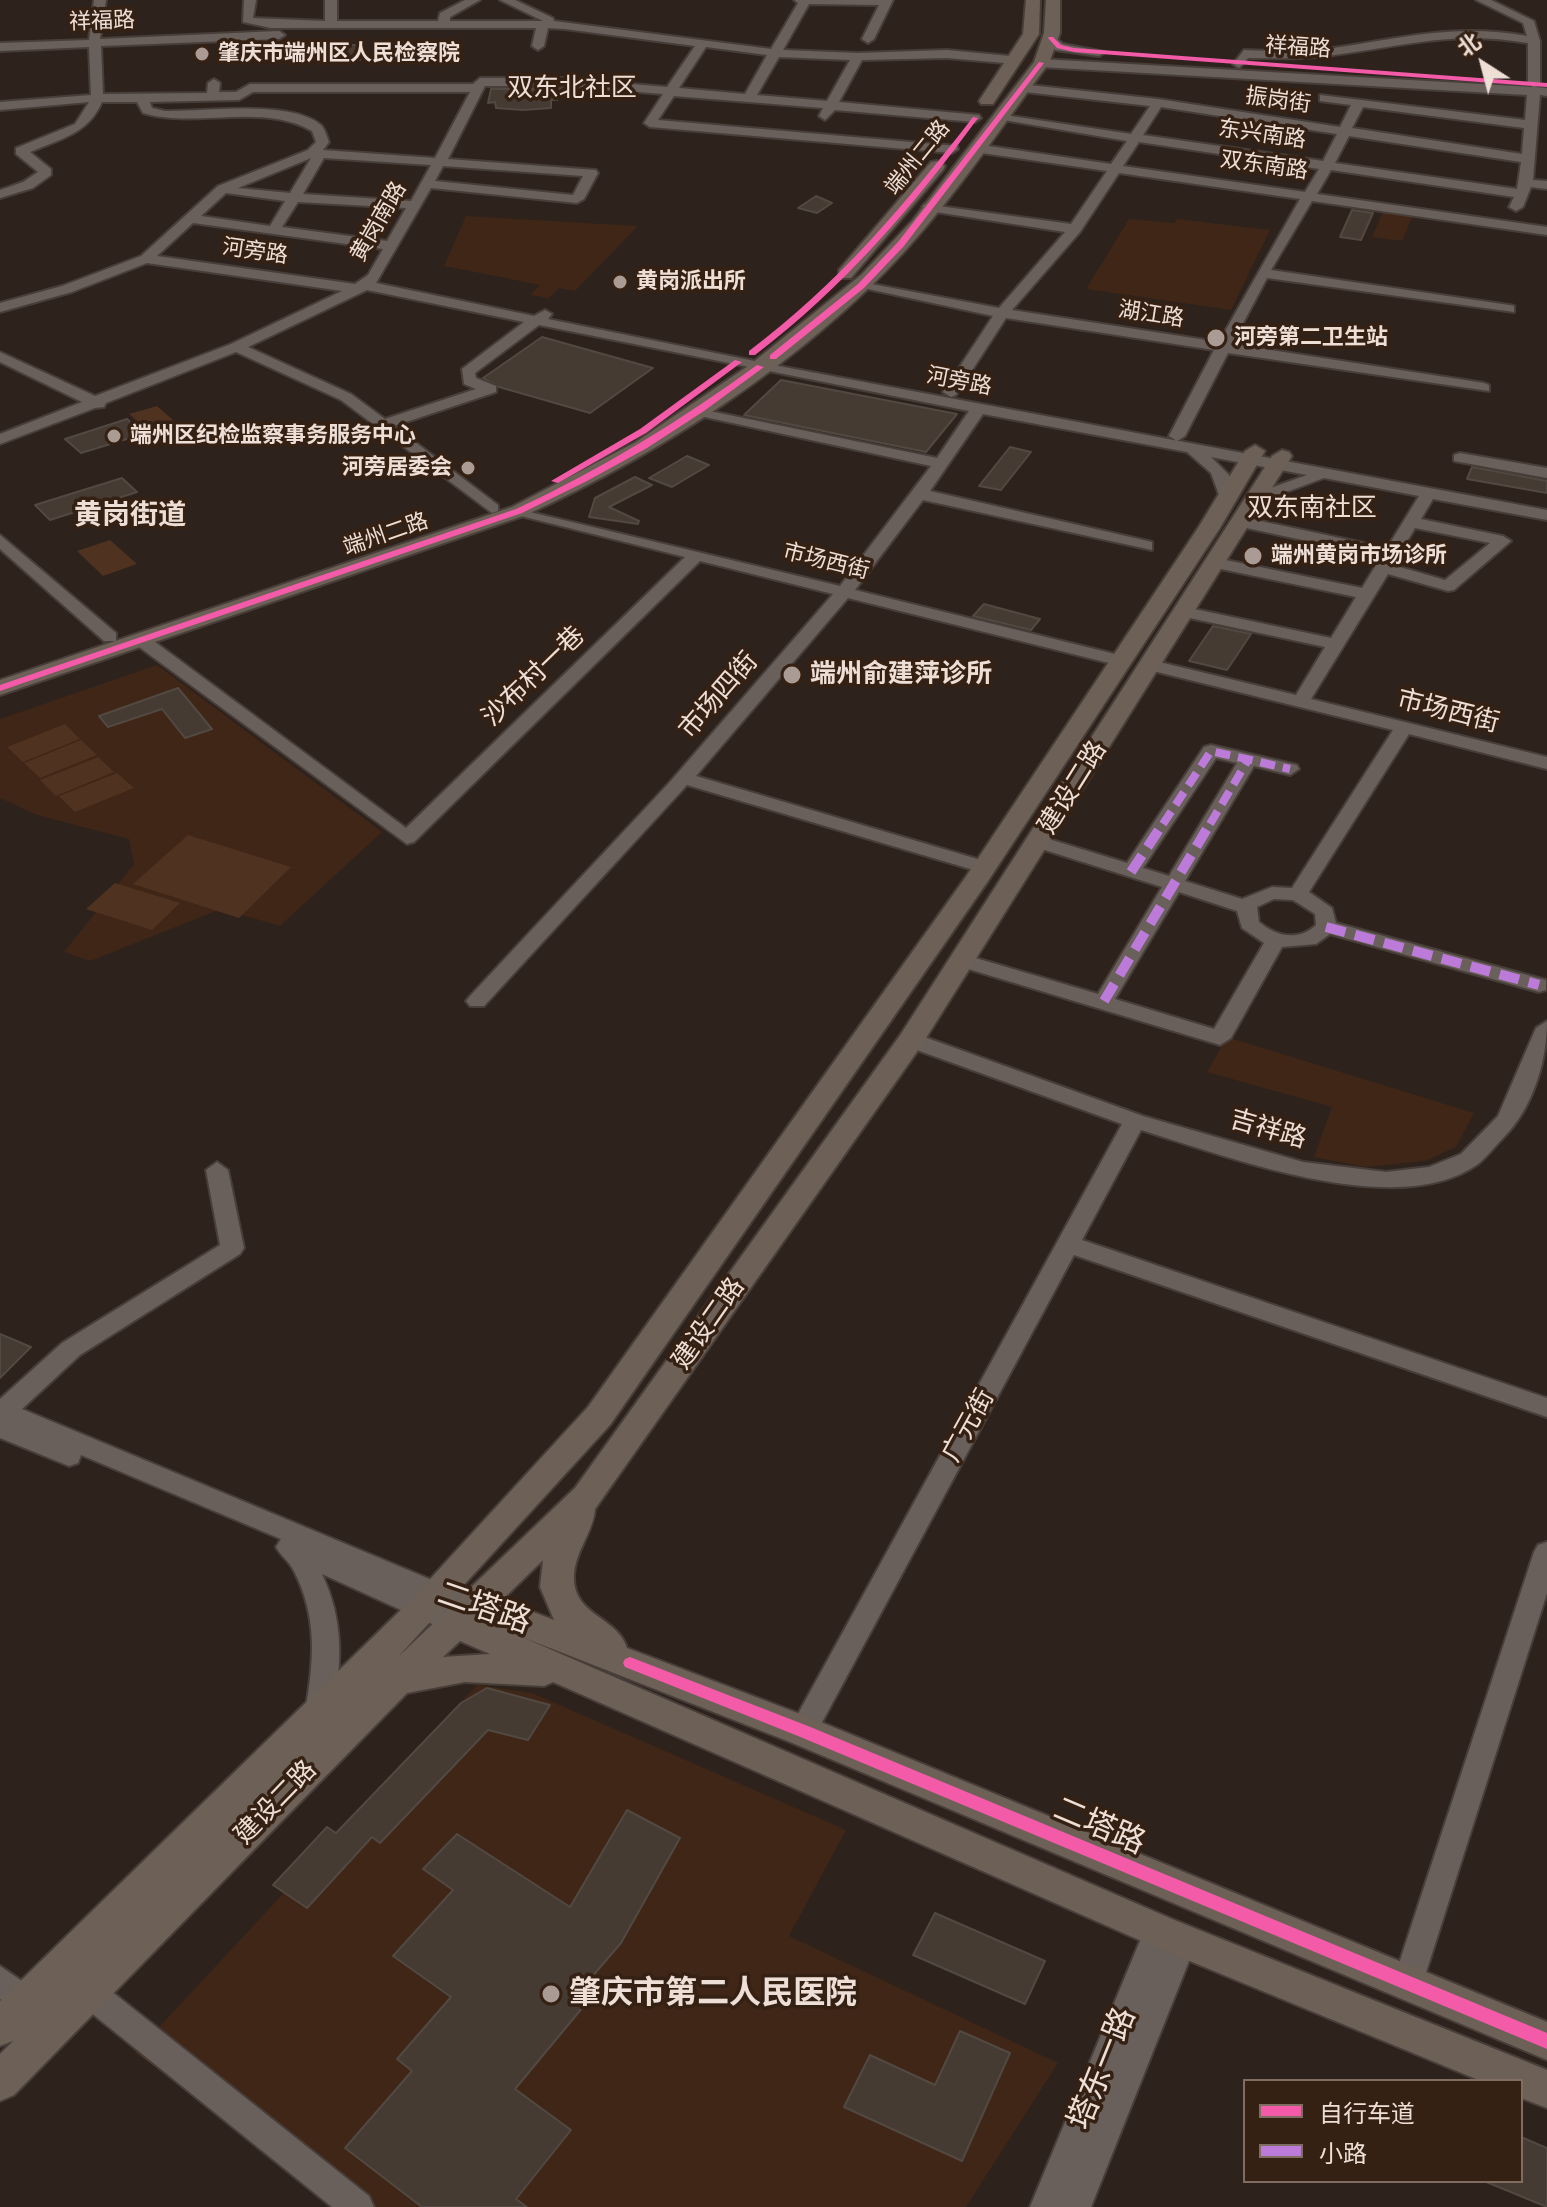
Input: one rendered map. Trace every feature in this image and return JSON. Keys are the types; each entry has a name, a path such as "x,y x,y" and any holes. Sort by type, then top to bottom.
{"main road":[{"name":"端州二路","path":"0,688 519,511 598,474 700,411 756,360 774,337 862,258 952,149 1031,34 1033,0"},
{"name":"端州二路","path":"0,674 492,508 596,460 700,389 794,342 861,286 901,244 1041,63 1051,38 1055,15 1053,0"},
{"path":"774,337 794,342"},
{"path":"700,389 721,395"},
{"name":"建设二路","path":"0,2028 14,1991 318,1716 430,1602 599,1416 984,867 1209,528 1252,456"},
{"name":"建设二路","path":"0,2082 397,1680 587,1497 911,1040 1279,461"},
{"path":"1209,528 1239,527"},
{"path":"599,1416 605,1427 631,1434"},
{"path":"587,1497 563,1547 557,1590 567,1612 630,1663"},
{"name":"二塔路","path":"466,1614 630,1663 803,1731 1547,2041"},
{"name":"二塔路","path":"466,1614 561,1672 1171,1936 1522,2079"},
{"path":"397,1680 465,1668 561,1672"},
{"name":"二塔路","path":"1523,2079 1547,2089"}],"street":[{"path":"0,194 28,185 46,172 21,151 79,127 89,117 97,98 94,43 100,0"},
{"path":"250,0 247,20 308,24"},
{"path":"331,0 331,25"},
{"path":"444,26 444,15 474,0"},
{"path":"506,0 565,25"},
{"path":"749,98 777,53 802,0 887,1 868,39"},
{"path":"1482,0 1522,16 1531,26 1541,88 1532,125 1524,189 1508,226"},
{"name":"祥福路","path":"0,47 298,34 308,24 565,25 777,53 858,57 947,54 1016,60"},
{"path":"538,46 543,25"},
{"path":"1239,64 1244,54 1315,53 1376,40 1430,35 1482,34 1534,41"},
{"name":"祥福路","path":"1051,38 1059,47 1127,55 1541,88"},
{"path":"702,44 650,123 952,149"},
{"path":"1118,68 1127,55"},
{"path":"812,137 858,57"},
{"name":"祥福路","path":"1041,63 1541,88"},
{"path":"0,106 141,96 181,99 214,89 239,96 250,88 478,88 480,82 562,82 975,118"},
{"name":"黄岗南路","path":"0,439 99,404 236,347 366,284 427,184 478,88"},
{"name":"振岗街","path":"1020,88 1158,103 1529,159"},
{"path":"141,96 147,110 164,115 272,114 299,118 317,127 323,135 323,142 296,197 274,230"},
{"path":"1324,98 1532,125"},
{"path":"1227,495 1227,483 1214,466 1180,441 1262,273 1328,164 1342,130 1359,102"},
{"path":"951,392 1002,313 1075,229 1158,103"},
{"name":"东兴南路","path":"998,118 1524,189 1547,185"},
{"name":"双东南路","path":"975,148 1310,194 1547,231"},
{"path":"0,308 67,289 146,259 223,189 317,154 591,173 577,199 427,184"},
{"path":"223,189 415,205"},
{"path":"929,207 1075,229"},
{"path":"190,219 391,246"},
{"name":"河旁路","path":"146,259 366,284 544,315 979,408 1180,441"},
{"path":"1262,273 1509,309"},
{"name":"湖江路","path":"861,286 1002,313 1484,388"},
{"path":"383,425 491,389 469,381 467,372 544,315"},
{"path":"236,347 346,397 492,508"},
{"path":"0,356 99,404"},
{"name":"河旁路","path":"756,360 951,392 1279,461 1547,504"},
{"name":"市场四街","path":"477,1001 682,778 846,591 943,464 979,408"},
{"path":"700,411 943,464"},
{"path":"1460,458 1547,473"},
{"name":"河旁路","path":"1279,461 1333,477 1547,515"},
{"path":"1257,498 1298,481 1333,477"},
{"path":"920,494 1146,546"},
{"path":"1300,703 1428,494"},
{"name":"市场西街","path":"519,511 1121,661"},
{"path":"1239,527 1387,560 1448,586 1503,541 1410,522"},
{"path":"0,540 110,637"},
{"name":"沙布村一巷","path":"141,640 407,838 697,555"},
{"path":"1216,563 1367,594"},
{"path":"1185,612 1336,644"},
{"name":"市场西街","path":"1151,665 1547,763"},
{"path":"1298,894 1404,727"},
{"path":"1131,872 1211,751 1290,769"},
{"path":"1104,1001 1248,760"},
{"path":"682,778 984,867"},
{"path":"1039,842 1247,907"},
{"path":"1247,907 1261,895 1298,894 1325,912 1326,927"},
{"path":"1247,907 1249,924 1276,940 1310,940 1326,927"},
{"path":"1326,927 1539,985"},
{"path":"962,960 1220,1038 1276,940"},
{"name":"吉祥路","path":"911,1040 1135,1121 1303,1170 1345,1178 1386,1180 1432,1174 1469,1159 1508,1120 1547,1028"},
{"name":"广元街","path":"803,1731 1135,1121"},
{"path":"1,1416 71,1349 232,1248 217,1170"},
{"path":"1068,1244 1547,1408"},
{"name":"二塔路","path":"1,1416 295,1549 430,1602"},
{"name":"二塔路","path":"1,1416 430,1602"},
{"path":"295,1549 316,1584 328,1620 328,1664 318,1716"},
{"path":"1407,1985 1541,1590 1547,1552"},
{"path":"430,1602 466,1614"},
{"name":"塔东一路","path":"1046,2207 1171,1936"},
{"name":"塔东一路","path":"1075,2207 1171,1936"},
{"path":"90,1993 358,2207"}],"shaded area":[{"path":"1384,209 1414,213 1402,241 1372,237"},
{"path":"466,216 638,226 575,291 559,288 549,298 530,295 540,285 444,266"},
{"path":"1129,219 1174,223 1177,219 1270,230 1231,310 1086,289"},
{"path":"157,406 181,427 153,435 129,414"},
{"path":"110,540 137,564 103,576 77,551"},
{"path":"157,665 382,832 280,926 221,909 90,961 64,952 134,864 129,839 37,815 0,798 0,719"},
{"path":"65,724 80,739 23,762 7,747"},
{"path":"81,740 97,755 40,778 24,763"},
{"path":"98,757 114,772 56,796 40,780"},
{"path":"117,773 134,788 75,812 59,796"},
{"path":"188,835 291,867 239,918 133,884"},
{"path":"115,883 180,903 152,930 86,909"},
{"path":"1227,1037 1474,1113 1456,1147 1425,1161 1365,1167 1314,1157 1332,1107 1207,1072"},
{"name":"肇庆市第二人民医院","path":"477,1685 532,1693 846,1830 789,1936 1058,2063 966,2207 351,2207 135,2053"}],"building":[{"path":"300,45 362,45 360,60 296,61"},
{"path":"491,89 561,89 557,100 551,100 551,108 523,110 496,108 495,102 488,103"},
{"path":"816,196 832,203 817,213 798,208"},
{"path":"1352,210 1373,213 1361,240 1340,237"},
{"path":"542,337 653,368 590,413 499,387 483,378"},
{"path":"781,380 957,414 926,452 744,415"},
{"name":"端州区纪检监察事务服务中心","path":"127,419 143,434 81,453 65,439"},
{"path":"1010,447 1031,452 1001,490 979,486"},
{"path":"687,456 709,465 672,487 649,478"},
{"path":"1472,467 1547,481 1547,493 1467,479"},
{"path":"635,477 652,485 609,507 639,521 638,524 589,517 595,498"},
{"path":"122,478 137,492 50,520 35,505"},
{"path":"984,604 1040,619 1031,630 973,616"},
{"path":"1213,626 1251,634 1227,670 1189,661"},
{"path":"178,688 212,729 185,738 162,709 108,727 99,716"},
{"path":"0,1334 31,1347 0,1378"},
{"path":"487,1688 550,1705 528,1740 488,1730 380,1843 372,1837 307,1908 273,1885 327,1827 336,1833 461,1703"},
{"path":"627,1810 680,1838 621,1943 572,2000 583,2007 515,2089 571,2130 516,2199 527,2207 422,2207 345,2148 412,2071 397,2059 451,1997 393,1956 453,1890 423,1869 457,1834 570,1907"},
{"path":"935,1913 1045,1961 1025,2004 913,1955"},
{"path":"960,2031 1010,2053 962,2161 844,2107 870,2055 935,2085"},
{"path":"1523,2138 1547,2148 1547,2207 1489,2183 1523,2183"}],"marked path":[{"path":"1131,872 1211,751 1290,769"},
{"path":"1104,1001 1248,760"},
{"path":"1326,927 1539,985"}],"cycle path":[{"path":"1051,38 1059,47 1074,50 1547,85"},
{"path":"773,357 861,286 901,244 1041,63"},
{"path":"752,353 845,274 925,183 975,118"},
{"path":"555,481 643,431 738,362"},
{"path":"0,688 519,511 644,446 760,367"},
{"path":"630,1663 803,1731 1547,2041"}],"place":[{"name":"肇庆市端州区人民检察院","path":"202,54"},
{"name":"黄岗派出所","path":"620,282"},
{"name":"河旁第二卫生站","path":"1216,338"},
{"name":"端州区纪检监察事务服务中心","path":"114,436"},
{"name":"河旁居委会","path":"468,468"},
{"name":"端州黄岗市场诊所","path":"1253,556"},
{"name":"端州俞建萍诊所","path":"792,675"},
{"name":"肇庆市第二人民医院","path":"551,1994"}],"district":[{"name":"双东北社区","path":"572,89"},
{"name":"双东南社区","path":"1312,509"},
{"name":"黄岗街道","path":"130,516"}]}
